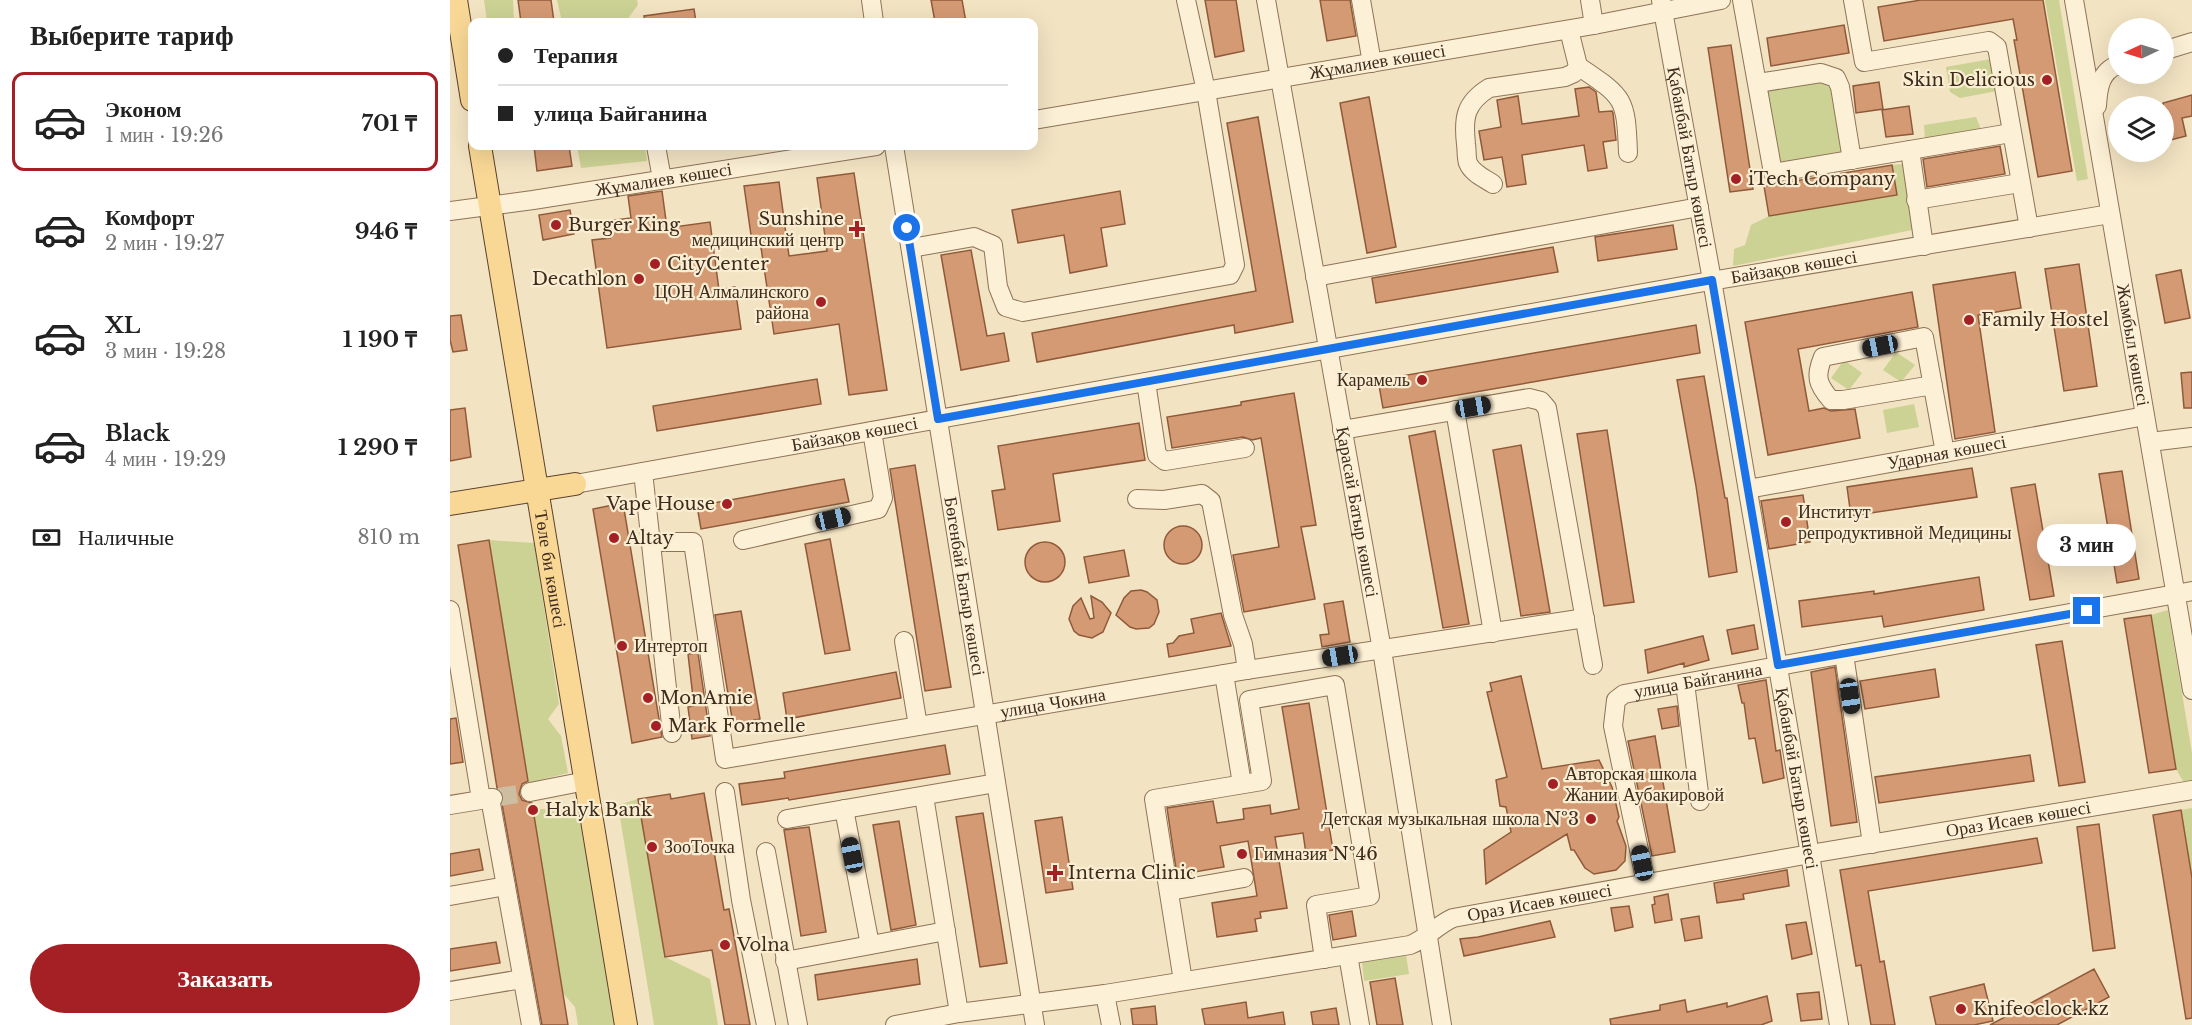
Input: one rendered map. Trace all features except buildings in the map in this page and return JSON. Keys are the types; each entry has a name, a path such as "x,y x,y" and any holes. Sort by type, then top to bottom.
{"main road":[{"path":"456,0 468,54"},
{"name":"Төле би көшесі","path":"481,150 626,1025"},
{"name":"Байзақов көшесі","path":"450,504 575,484"},
{"name":"Төле би көшесі","path":"621,994 636,1014 638,1025"}],"street":[{"path":"871,0 873,18"},
{"path":"911,248 974,237 993,244 998,287 1006,307 1023,312 1230,275 1235,265 1206,91 1186,0"},
{"name":"Қарасай Батыр көшесі","path":"1266,0 1382,650 1442,1025"},
{"path":"1361,0 1372,63"},
{"path":"1590,0 1594,25"},
{"name":"Жұмалиев көшесі","path":"1038,119 1569,30 1662,5 1721,0"},
{"path":"1742,0 1773,173 2011,133"},
{"path":"1853,0 1864,62 1989,41 1996,47 2029,228"},
{"name":"Жамбыл көшесі","path":"2074,0 2145,416 2184,593 2192,690"},
{"name":"Қабанбай Батыр көшесі","path":"1662,5 1712,280 1839,1025"},
{"path":"1569,30 1578,66 1606,85 1624,105 1627,117 1628,153"},
{"path":"2174,48 2192,42"},
{"path":"1493,184 1476,173 1468,163 1464,124 1467,108 1489,88 1565,77 1574,72 1578,66"},
{"path":"2096,132 2098,90 2108,70"},
{"path":"1758,83 1821,73 1836,78 1840,87 1852,160"},
{"path":"657,150 662,179"},
{"name":"Жұмалиев көшесі","path":"450,211 850,150"},
{"name":"Бөгенбай Батыр көшесі","path":"895,150 1035,1025"},
{"path":"1910,150 1924,246"},
{"path":"1916,200 2020,183"},
{"path":"1315,277 1699,207"},
{"name":"Байзақов көшесі","path":"575,484 1712,280 2110,214"},
{"path":"1933,385 1831,400 1820,387 1818,369 1823,357 1924,337 1933,385 1945,453"},
{"path":"1146,381 1157,455 1165,461 1245,448"},
{"path":"1342,430 1529,398 1541,401 1547,408 1593,666"},
{"path":"1455,410 1492,633"},
{"name":"Ударная көшесі","path":"1748,489 2145,416"},
{"path":"743,540 878,509 883,498 872,431"},
{"path":"2150,442 2192,438"},
{"path":"643,472 672,734"},
{"path":"1137,499 1164,500 1202,494 1211,501 1233,615 1243,644 1247,670"},
{"name":"улица Чокина","path":"651,542 693,542 725,759 1247,670 1586,618"},
{"name":"улица Байганина","path":"1646,883 1613,726 1616,700 1624,694 2184,593"},
{"path":"450,610 459,719 490,798 531,1025"},
{"path":"904,641 918,726"},
{"path":"1844,654 1872,844"},
{"path":"1224,674 1242,784"},
{"path":"1685,683 1700,801"},
{"path":"1183,981 1154,799 1262,781 1248,700 1335,685 1370,896 1316,905 1324,959"},
{"path":"530,792 586,781"},
{"path":"787,819 996,783"},
{"name":"Ораз Исаев көшесі","path":"895,1025 967,1017 1032,1004 1410,945 1443,922 1453,918 1810,854 2192,790"},
{"path":"725,792 741,900 766,1025"},
{"path":"924,796 946,931 967,1017"},
{"path":"450,805 490,798"},
{"path":"844,809 870,945"},
{"path":"766,852 798,1025"},
{"path":"1170,891 1244,878"},
{"path":"450,896 506,886"},
{"path":"785,961 946,931"},
{"path":"1348,955 1360,1025"},
{"path":"450,991 522,979"},
{"path":"1106,994 1111,1025"}],"green space":[{"path":"484,0 513,0 514,18 486,18"},
{"path":"557,0 637,0 638,5 628,18 561,18"},
{"path":"2045,0 2059,0 2088,179 2077,181"},
{"path":"1991,59 1997,91 1960,98 1950,92 1946,67"},
{"path":"1829,74 1852,160 1773,173 1758,83"},
{"path":"1976,117 1982,132 1925,139 1924,125"},
{"path":"578,150 646,150 647,161 581,168"},
{"path":"1903,164 1912,230 1733,266 1734,249 1745,245 1751,225 1769,216 1896,195 1892,165"},
{"path":"1896,352 1915,365 1901,382 1883,370"},
{"path":"1844,360 1862,373 1849,390 1831,378"},
{"path":"1914,404 1919,427 1887,433 1883,410"},
{"path":"489,540 534,543 559,704 548,719 561,736 568,773 528,783"},
{"path":"2168,610 2192,753 2192,781 2183,781 2176,769 2151,615"},
{"path":"638,799 665,957 710,979 718,1025 654,1025 618,805"},
{"path":"2192,808 2192,878 2181,810"},
{"path":"532,809 578,809 616,1025 578,1025 575,1007 562,992"},
{"path":"1406,955 1409,974 1364,981 1362,962"}],"tunnel":[{"path":"499,797 530,792"}],"place":[{"name":"Skin Delicious","path":"2047,80"},
{"name":"iTech Company","path":"1736,179"},
{"name":"Burger King","path":"556,225"},
{"name":"Sunshine медицинский центр","path":"857,229"},
{"name":"CityCenter","path":"655,264"},
{"name":"Decathlon","path":"639,279"},
{"name":"ЦОН Алмалинского района","path":"821,302"},
{"name":"Family Hostel","path":"1969,320"},
{"name":"Карамель","path":"1422,380"},
{"name":"Vape House","path":"727,504"},
{"name":"Институт репродуктивной Медицины","path":"1786,522"},
{"name":"Altay","path":"614,538"},
{"name":"Интертоп","path":"622,646"},
{"name":"MonAmie","path":"648,698"},
{"name":"Mark Formelle","path":"656,726"},
{"name":"Авторская школа Жании Аубакировой","path":"1553,784"},
{"name":"Halyk Bank","path":"533,810"},
{"name":"Детская музыкальная школа №3","path":"1591,819"},
{"name":"ЗооТочка","path":"652,847"},
{"name":"Гимназия №46","path":"1242,854"},
{"name":"Interna Clinic","path":"1055,873"},
{"name":"Volna","path":"725,945"},
{"name":"Knifeoclock.kz","path":"1961,1009"}],"route":[{"path":"907,228 938,419 1712,280 1778,665 2087,611"}]}
